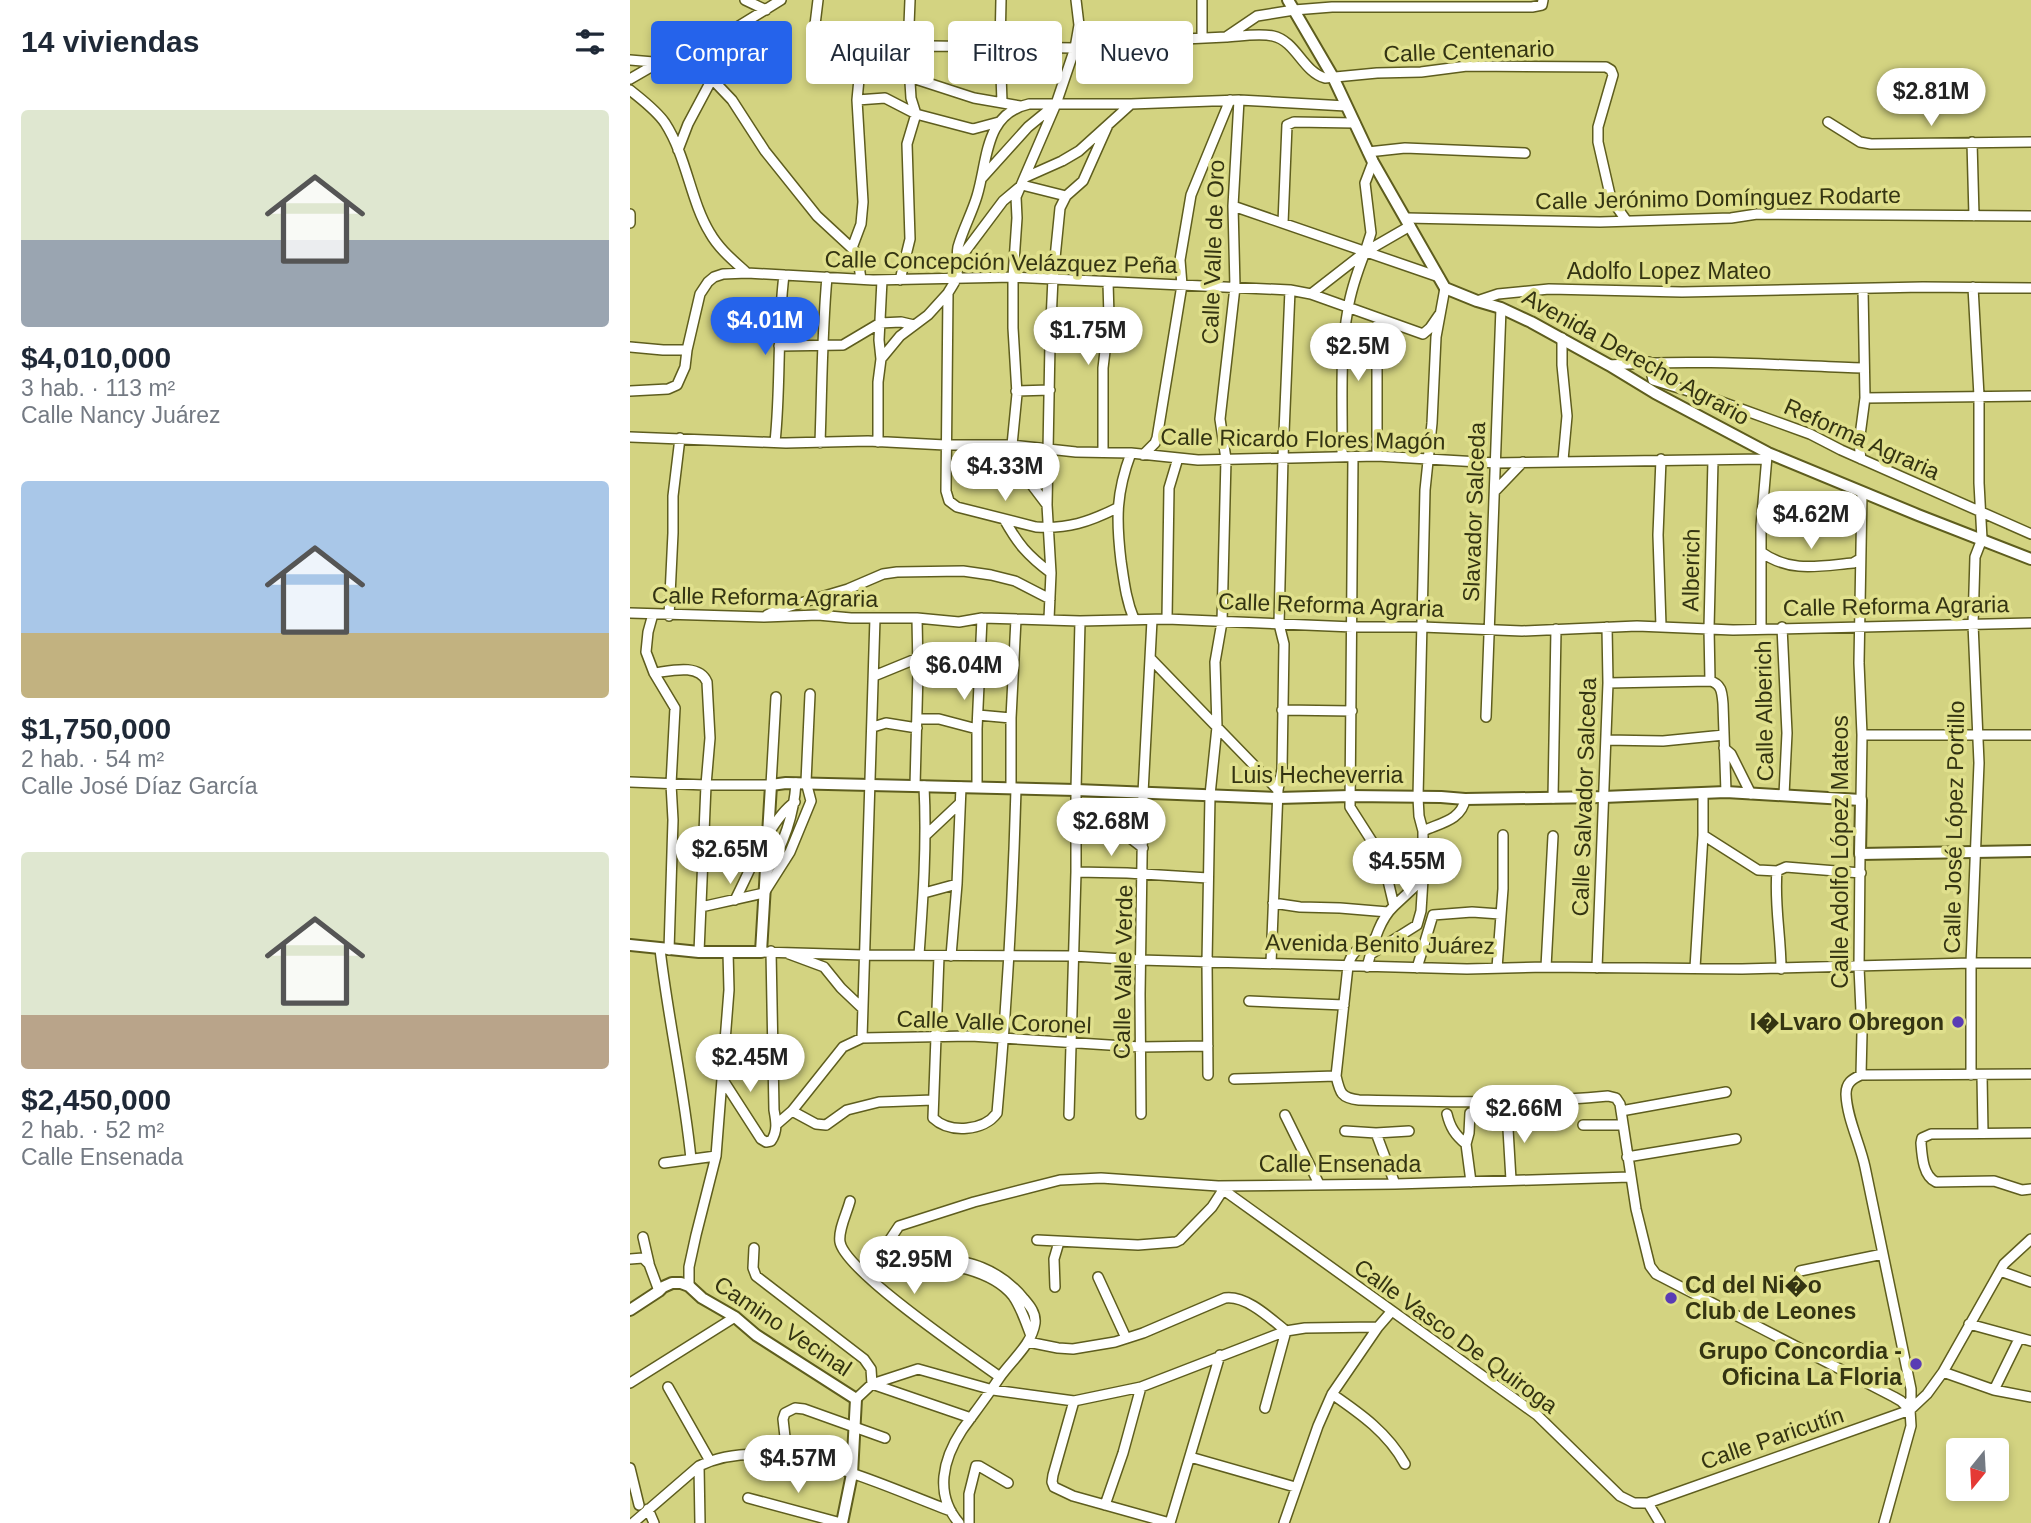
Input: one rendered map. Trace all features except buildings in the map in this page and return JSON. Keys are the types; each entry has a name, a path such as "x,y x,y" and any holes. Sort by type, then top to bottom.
{"street":[{"path":"745,0 766,10"},
{"path":"748,21 781,0"},
{"path":"815,21 818,0"},
{"path":"909,21 910,0"},
{"path":"1001,0 1001,21"},
{"path":"1047,505 1016,464 1012,445 1016,391 1013,277 1016,197 1056,104 1075,48 1079,25 1076,0"},
{"path":"1202,0 1202,37"},
{"path":"1226,37 1257,16 1291,5 1532,7 1542,5 1543,0"},
{"path":"1291,5 1333,77 1370,157 1442,282 1425,490 1418,796 1423,831 1423,880 1421,911 1417,925"},
{"path":"1062,48 1202,37 1271,36 1290,45 1320,77 1333,77"},
{"path":"630,60 651,61"},
{"name":"Calle Centenario","path":"1333,77 1421,72 1468,66 1606,67 1613,75 1598,127 1598,142 1611,200 1626,220"},
{"path":"630,79 651,67"},
{"path":"678,150 688,124 712,79 732,100 765,151 817,216 857,253 861,279"},
{"path":"852,247 861,224 863,202 857,100 859,84"},
{"path":"900,280 910,239 907,144 916,114 910,84"},
{"path":"933,84 974,98 1020,106"},
{"path":"1001,84 1002,102"},
{"path":"630,90 665,124 678,150 709,232 747,273"},
{"path":"857,100 885,98 916,114 973,129 999,122"},
{"path":"881,359 900,335 928,316 948,293 956,278 958,249 977,197 993,131 999,122 1020,106 1234,100 1346,106"},
{"path":"1143,454 1156,443 1157,438 1182,285 1180,260 1191,195 1234,100"},
{"name":"Calle Valle de Oro","path":"1208,1075 1210,795 1217,727 1215,662 1222,622 1226,459 1220,419 1235,287 1234,100"},
{"path":"981,180 1028,127 1056,104"},
{"path":"957,263 1003,201 1024,181 1079,151 1131,104"},
{"path":"1283,223 1287,125 1294,122 1355,123"},
{"path":"1828,122 1860,142 1871,144 2031,142"},
{"path":"1049,619 1051,573 1047,505 1050,390 1053,278 1060,208 1066,196 1083,181 1108,125"},
{"path":"1972,142 1974,216"},
{"path":"1370,157 1405,148 1525,153"},
{"path":"1342,457 1344,337 1355,279 1371,233 1365,183 1370,157"},
{"path":"1024,181 1066,196"},
{"path":"1233,206 1442,282"},
{"path":"630,214 630,223"},
{"name":"Calle Jerónimo Domínguez Rodarte","path":"1408,222 1600,222 1731,218 1757,214 2031,216"},
{"path":"1311,293 1408,222"},
{"name":"Calle Concepción Velázquez Peña","path":"687,350 700,294 708,282 723,274 883,280 1053,278 1290,290 1311,293 1423,334 1439,315"},
{"path":"775,442 784,275"},
{"path":"820,443 822,328 827,277"},
{"path":"878,442 883,280"},
{"path":"1103,452 1103,368 1109,317 1108,282"},
{"name":"Avenida Derecho Agrario","path":"1442,282 1477,301 1501,308 1562,338 1767,456 2031,559"},
{"path":"1973,287 1982,514"},
{"path":"1861,459 1858,443 1864,398 1863,289 2031,288"},
{"name":"Adolfo Lopez Mateo","path":"1477,301 1498,294 1549,289 1669,292 1863,289"},
{"path":"1272,964 1278,794 1282,769 1284,644 1279,624 1290,290"},
{"path":"948,293 945,445 946,491 949,501 957,507 1049,528 1063,528 1094,520 1117,508"},
{"name":"Slavador Salceda","path":"1486,717 1501,308"},
{"path":"1377,457 1378,319"},
{"path":"779,346 843,345 880,323 901,322 914,325"},
{"path":"1562,338 1567,416 1563,460"},
{"path":"630,347 687,350 685,367 677,385 668,389 630,391"},
{"path":"1609,365 1649,362 1863,368"},
{"path":"1649,362 1655,393"},
{"name":"Reforma Agraria","path":"1653,380 1810,434 2031,534"},
{"path":"1016,391 1050,390"},
{"path":"1864,398 2031,396"},
{"name":"Calle Ricardo Flores Magón","path":"630,437 1012,445 1198,460 1377,457 1496,463 1713,460 1767,456"},
{"path":"669,616 673,496 680,438"},
{"path":"1131,453 1122,482 1116,524 1126,600 1134,620"},
{"path":"1761,629 1767,456"},
{"path":"1353,457 1350,796 1352,812 1371,838 1385,868 1391,909"},
{"path":"1167,619 1169,488 1178,458"},
{"path":"1661,459 1658,535 1661,626"},
{"name":"Alberich","path":"1710,681 1713,460"},
{"path":"1495,492 1523,462"},
{"name":"Calle Adolfo López Mateos","path":"1862,492 1861,873 1858,967 1862,1032 1861,1075 1849,1082 1846,1094 1864,1163 1912,1394 1908,1408 1911,1426 1884,1523"},
{"name":"Calle José López Portillo","path":"1971,1074 1971,963 1979,763 1973,624 1975,565 1982,539 1982,514"},
{"path":"1004,519 1030,557 1051,573"},
{"path":"1762,552 1774,561 1795,567 1853,563 1860,559"},
{"path":"764,617 777,610 848,589 883,574 897,572 963,571 991,575 1015,581 1050,598"},
{"name":"Calle Reforma Agraria","path":"630,613 669,616 818,615 959,622 982,618 1080,621 1167,619 1489,630 1661,626 1761,629 2031,623"},
{"path":"653,614 646,652 654,673 675,708 665,995 679,1069 691,1159"},
{"path":"777,1124 792,1111 843,1047 862,1038 875,618"},
{"path":"917,618 919,786 926,835 919,956"},
{"path":"977,788 982,618"},
{"path":"939,956 933,1118 936,1122 963,1130 992,1121 997,1113 1009,956 1016,619"},
{"name":"Calle Valle Verde","path":"1141,1115 1143,793 1152,620"},
{"path":"1069,1115 1080,621"},
{"name":"Calle Salvador Salceda","path":"1597,968 1608,683 1607,627"},
{"name":"Calle Alberich","path":"1782,627 1787,733 1784,795"},
{"path":"1553,798 1556,629"},
{"path":"874,676 918,658"},
{"path":"1150,658 1278,794"},
{"path":"654,673 691,671 705,677 707,682 710,738 699,952"},
{"path":"1608,683 1710,681 1719,685 1723,704 1726,792"},
{"path":"765,874 781,844 801,783 810,694"},
{"path":"723,1080 761,1139 765,1142 771,1141 775,1136 777,1124 774,1110 771,952 764,893 776,697"},
{"path":"1282,710 1352,710"},
{"path":"978,715 1012,718"},
{"path":"873,727 886,723 917,724 939,719 977,729"},
{"path":"1606,740 1663,741 1724,735"},
{"path":"1862,735 2031,736"},
{"path":"1724,748 1731,754 1751,794"},
{"path":"630,782 771,785"},
{"path":"701,907 764,893 790,852 811,801 801,783"},
{"name":"Luis Hecheverria","path":"771,785 870,784 1210,795 1418,796 1465,799 1726,792 1861,800"},
{"path":"951,956 961,787"},
{"path":"1695,968 1703,794"},
{"path":"1423,831 1457,816 1464,809 1465,799"},
{"path":"735,900 767,836 788,806 795,802"},
{"path":"926,835 960,803"},
{"path":"1076,804 1104,812 1112,824 1143,848"},
{"path":"1497,968 1503,889 1503,835"},
{"path":"1703,835 1758,870 1777,871 1786,867 1861,873"},
{"path":"1546,967 1553,836"},
{"path":"1860,853 2031,851"},
{"path":"1777,871 1781,969"},
{"path":"1076,872 1208,878"},
{"path":"1367,967 1376,938 1391,909 1423,880"},
{"path":"924,893 957,884"},
{"path":"1273,903 1300,907 1391,909"},
{"path":"1371,954 1433,915 1472,912 1500,914"},
{"path":"1417,968 1433,915"},
{"path":"1376,938 1350,956 1336,1076 1343,1095 1359,1100 1456,1102 1608,1096 1616,1098 1621,1111 1636,1209 1650,1266 1656,1274 1860,1379 1908,1408 1927,1394 1943,1372 2009,1258 2031,1240"},
{"name":"Avenida Benito Juárez","path":"630,945 699,952 1073,956 1417,968 1781,969 2031,963"},
{"path":"630,1310 663,1286 681,1283 689,1286 689,1268 716,1156 729,990 728,952"},
{"path":"771,952 824,967 862,1008"},
{"path":"1249,1001 1344,1005"},
{"name":"Calle Valle Coronel","path":"862,1038 971,1037 1140,1047 1208,1046"},
{"path":"1861,1075 2031,1074"},
{"path":"1982,1075 1983,1133"},
{"path":"1234,1079 1336,1076"},
{"path":"1621,1111 1726,1092"},
{"path":"792,1111 816,1124 826,1125 847,1110 879,1102 933,1100"},
{"path":"1507,1112 1511,1180"},
{"path":"1470,1113 1466,1144 1471,1181"},
{"path":"1447,1114 1456,1136 1466,1144"},
{"path":"1286,1115 1319,1184"},
{"path":"1583,1125 1623,1125"},
{"path":"1345,1131 1409,1131"},
{"path":"1376,1133 1395,1184"},
{"path":"2031,1133 1931,1134 1922,1138 1921,1147 1929,1179 1936,1182 1994,1181 2022,1190 2031,1189"},
{"path":"1627,1157 1736,1139"},
{"path":"664,1163 716,1156"},
{"name":"Calle Ensenada","path":"1029,1339 1014,1297 989,1277 955,1267 897,1258 889,1254 887,1244 900,1226 974,1202 1060,1180 1101,1178 1220,1188 1630,1177"},
{"path":"1037,1240 1138,1245 1175,1242 1212,1207 1220,1188"},
{"name":"Calle Vasco De Quiroga","path":"1220,1188 1537,1415 1620,1496 1634,1503 1648,1503"},
{"path":"850,1201 840,1237 842,1250 897,1302 1000,1377"},
{"path":"643,1237 652,1277 659,1291"},
{"path":"1055,1287 1054,1259 1059,1242"},
{"path":"754,1248 753,1268 756,1276 864,1359 871,1369 872,1384 971,1418"},
{"path":"918,1253 954,1260 998,1274 1016,1289 1035,1317 1029,1339 953,1444 946,1461 943,1487 955,1519"},
{"path":"1800,1271 1883,1254"},
{"path":"630,1259 643,1258 649,1264"},
{"path":"2000,1271 2031,1282"},
{"path":"1098,1277 1126,1338"},
{"name":"Camino Vecinal","path":"689,1286 702,1298 735,1317 756,1335 856,1399"},
{"path":"1029,1339 1073,1349 1094,1346 1126,1338 1232,1297 1250,1305 1286,1331 1265,1408"},
{"path":"1284,1523 1295,1487 1332,1394 1378,1326 1391,1312"},
{"path":"630,1383 735,1317"},
{"path":"1969,1324 2031,1342"},
{"name":"Camino Vecinal","path":"842,1523 852,1474 856,1399 872,1384 918,1369 993,1390 1074,1401 1141,1387 1286,1331 1378,1326"},
{"path":"1994,1390 2019,1339"},
{"path":"1074,1401 1052,1482 1058,1491 1170,1523 1220,1355"},
{"path":"1943,1372 1994,1390 2031,1397"},
{"path":"668,1387 710,1461"},
{"path":"1105,1506 1141,1387"},
{"path":"1332,1394 1374,1425 1389,1440 1405,1464"},
{"name":"Calle Paricutín","path":"1648,1503 1908,1408"},
{"path":"787,1455 783,1419 789,1409 804,1409 885,1438"},
{"path":"633,1523 639,1506 699,1466 710,1461 746,1454 787,1455 852,1474 955,1519"},
{"path":"1190,1457 1295,1487"},
{"path":"699,1466 700,1523"},
{"path":"969,1523 969,1494 976,1466 1008,1483"},
{"path":"630,1468 639,1506 654,1523"},
{"path":"748,1497 842,1523"},
{"path":"1648,1503 1660,1523"}],"place":[{"name":"I�Lvaro Obregon","path":"1958,1022"},
{"name":"Cd del Ni�o Club de Leones","path":"1671,1298"},
{"name":"Grupo Concordia - Oficina La Floria","path":"1916,1364"}]}
